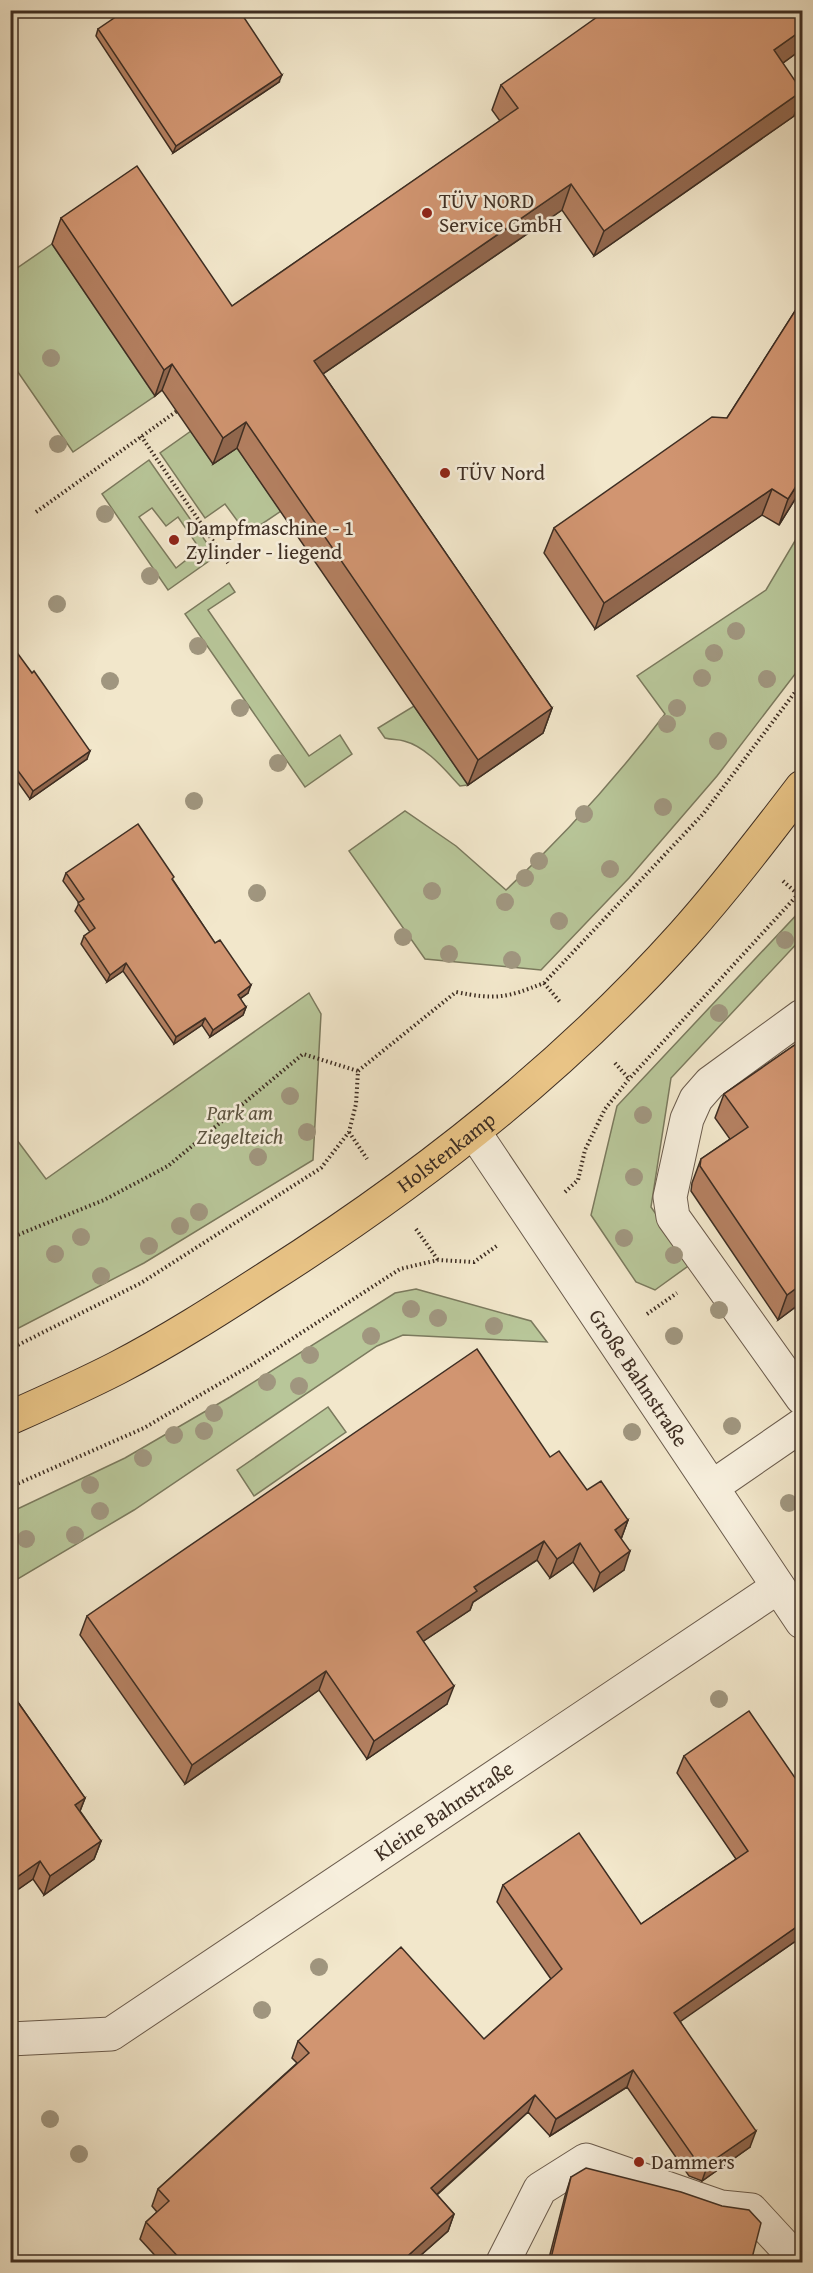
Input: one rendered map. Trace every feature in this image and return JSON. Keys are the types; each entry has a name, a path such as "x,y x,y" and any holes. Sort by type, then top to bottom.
{"main road":[{"name":"Holstenkamp","path":"10,1419 119,1367 224,1306 384,1201 474,1132 588,1032 668,951 752,852 802,787"}],"street":[{"path":"802,1016 710,1083 696,1099 687,1119 670,1197 673,1217 802,1398"},
{"name":"Große Bahnstraße","path":"474,1132 802,1622"},
{"path":"712,1487 802,1425"},
{"name":"Kleine Bahnstraße","path":"10,2038 111,2034 778,1587"},
{"path":"503,2262 540,2189 586,2160 721,2207 751,2210 799,2262"}],"path":[{"path":"36,512 177,411"},
{"path":"141,436 228,563"},
{"path":"10,1349 141,1283 321,1168 349,1132 356,1104 358,1071 456,992 484,998 513,996 544,983 702,814 802,682"},
{"path":"565,1192 578,1180 585,1150 605,1109 629,1078 802,890"},
{"path":"544,983 555,995"},
{"path":"10,1238 104,1200 168,1166 303,1054 358,1071"},
{"path":"620,1068 629,1078"},
{"path":"10,1233 19,1235"},
{"path":"10,1487 144,1428 253,1364 400,1269 438,1260 474,1262 490,1250"},
{"path":"612,1339 710,1269"}],"green space":[{"path":"52,244 155,396 73,452 11,362 10,273"},
{"path":"191,431 213,464 237,448 281,511 247,534 225,504 205,518 160,453"},
{"path":"149,460 216,556 168,590 102,494","holes":["152,508 166,526 178,517 200,549 176,568 139,517"]},
{"path":"802,529 802,665 717,776 629,878 541,970 425,959 349,851 405,811 456,846 506,890 549,849 589,805 665,714 637,676 766,590"},
{"path":"229,583 235,592 208,610 309,756 340,735 352,754 305,787 185,614"},
{"path":"414,706 468,785 460,786 420,748 404,741 385,738 378,728"},
{"path":"802,909 802,938 671,1078 651,1207 691,1264 655,1290 636,1282 591,1215 617,1106"},
{"name":"Park am Ziegelteich","path":"309,993 321,1014 313,1160 144,1263 11,1332 11,1132 46,1179"},
{"path":"416,1289 531,1321 547,1342 403,1335 377,1346 134,1510 11,1583 11,1512 125,1458 230,1397 395,1293"},
{"path":"328,1407 346,1432 254,1496 237,1470"}],"building":[{"path":"126,10 239,10 282,75 176,146 98,29"},
{"path":"607,10 802,10 802,30 774,50 802,91 604,231 571,184 314,361 552,708 478,760 246,422 223,438 172,364 164,370 61,218 137,166 232,306 518,108 501,85"},
{"path":"802,300 802,477 788,499 772,489 604,603 554,528 712,417 727,418"},
{"path":"10,643 32,673 34,671 90,751 33,791 10,760"},
{"path":"138,824 215,943 220,940 251,985 238,995 246,1007 213,1030 205,1018 176,1037 126,963 110,975 84,936 95,928 78,903 84,899 66,873"},
{"path":"802,1040 802,1284 787,1295 700,1166 701,1159 748,1127 724,1094"},
{"path":"477,1349 550,1457 559,1451 587,1490 601,1481 628,1520 615,1530 630,1551 600,1573 580,1543 557,1559 544,1541 474,1587 477,1591 417,1632 454,1686 374,1741 326,1671 192,1765 87,1616"},
{"path":"10,1691 85,1798 75,1805 101,1841 50,1876 40,1861 17,1877 10,1869"},
{"path":"749,1711 802,1788 802,1923 674,2013 756,2131 708,2164 695,2159 633,2070 556,2119 535,2095 431,2188 454,2214 401,2262 183,2262 146,2222 169,2201 158,2189 309,2053 298,2041 401,1947 484,2039 562,1969 503,1885 579,1833 641,1924 748,1851 684,1756"},
{"path":"586,2168 681,2192 722,2206 749,2210 761,2223 751,2262 550,2262 571,2177"}],"place":[{"name":"TÜV NORD Service GmbH","path":"427,213"},
{"name":"TÜV Nord","path":"445,473"},
{"name":"Dampfmaschine - 1 Zylinder - liegend","path":"174,540"},
{"name":"Dammers","path":"639,2162"}]}
